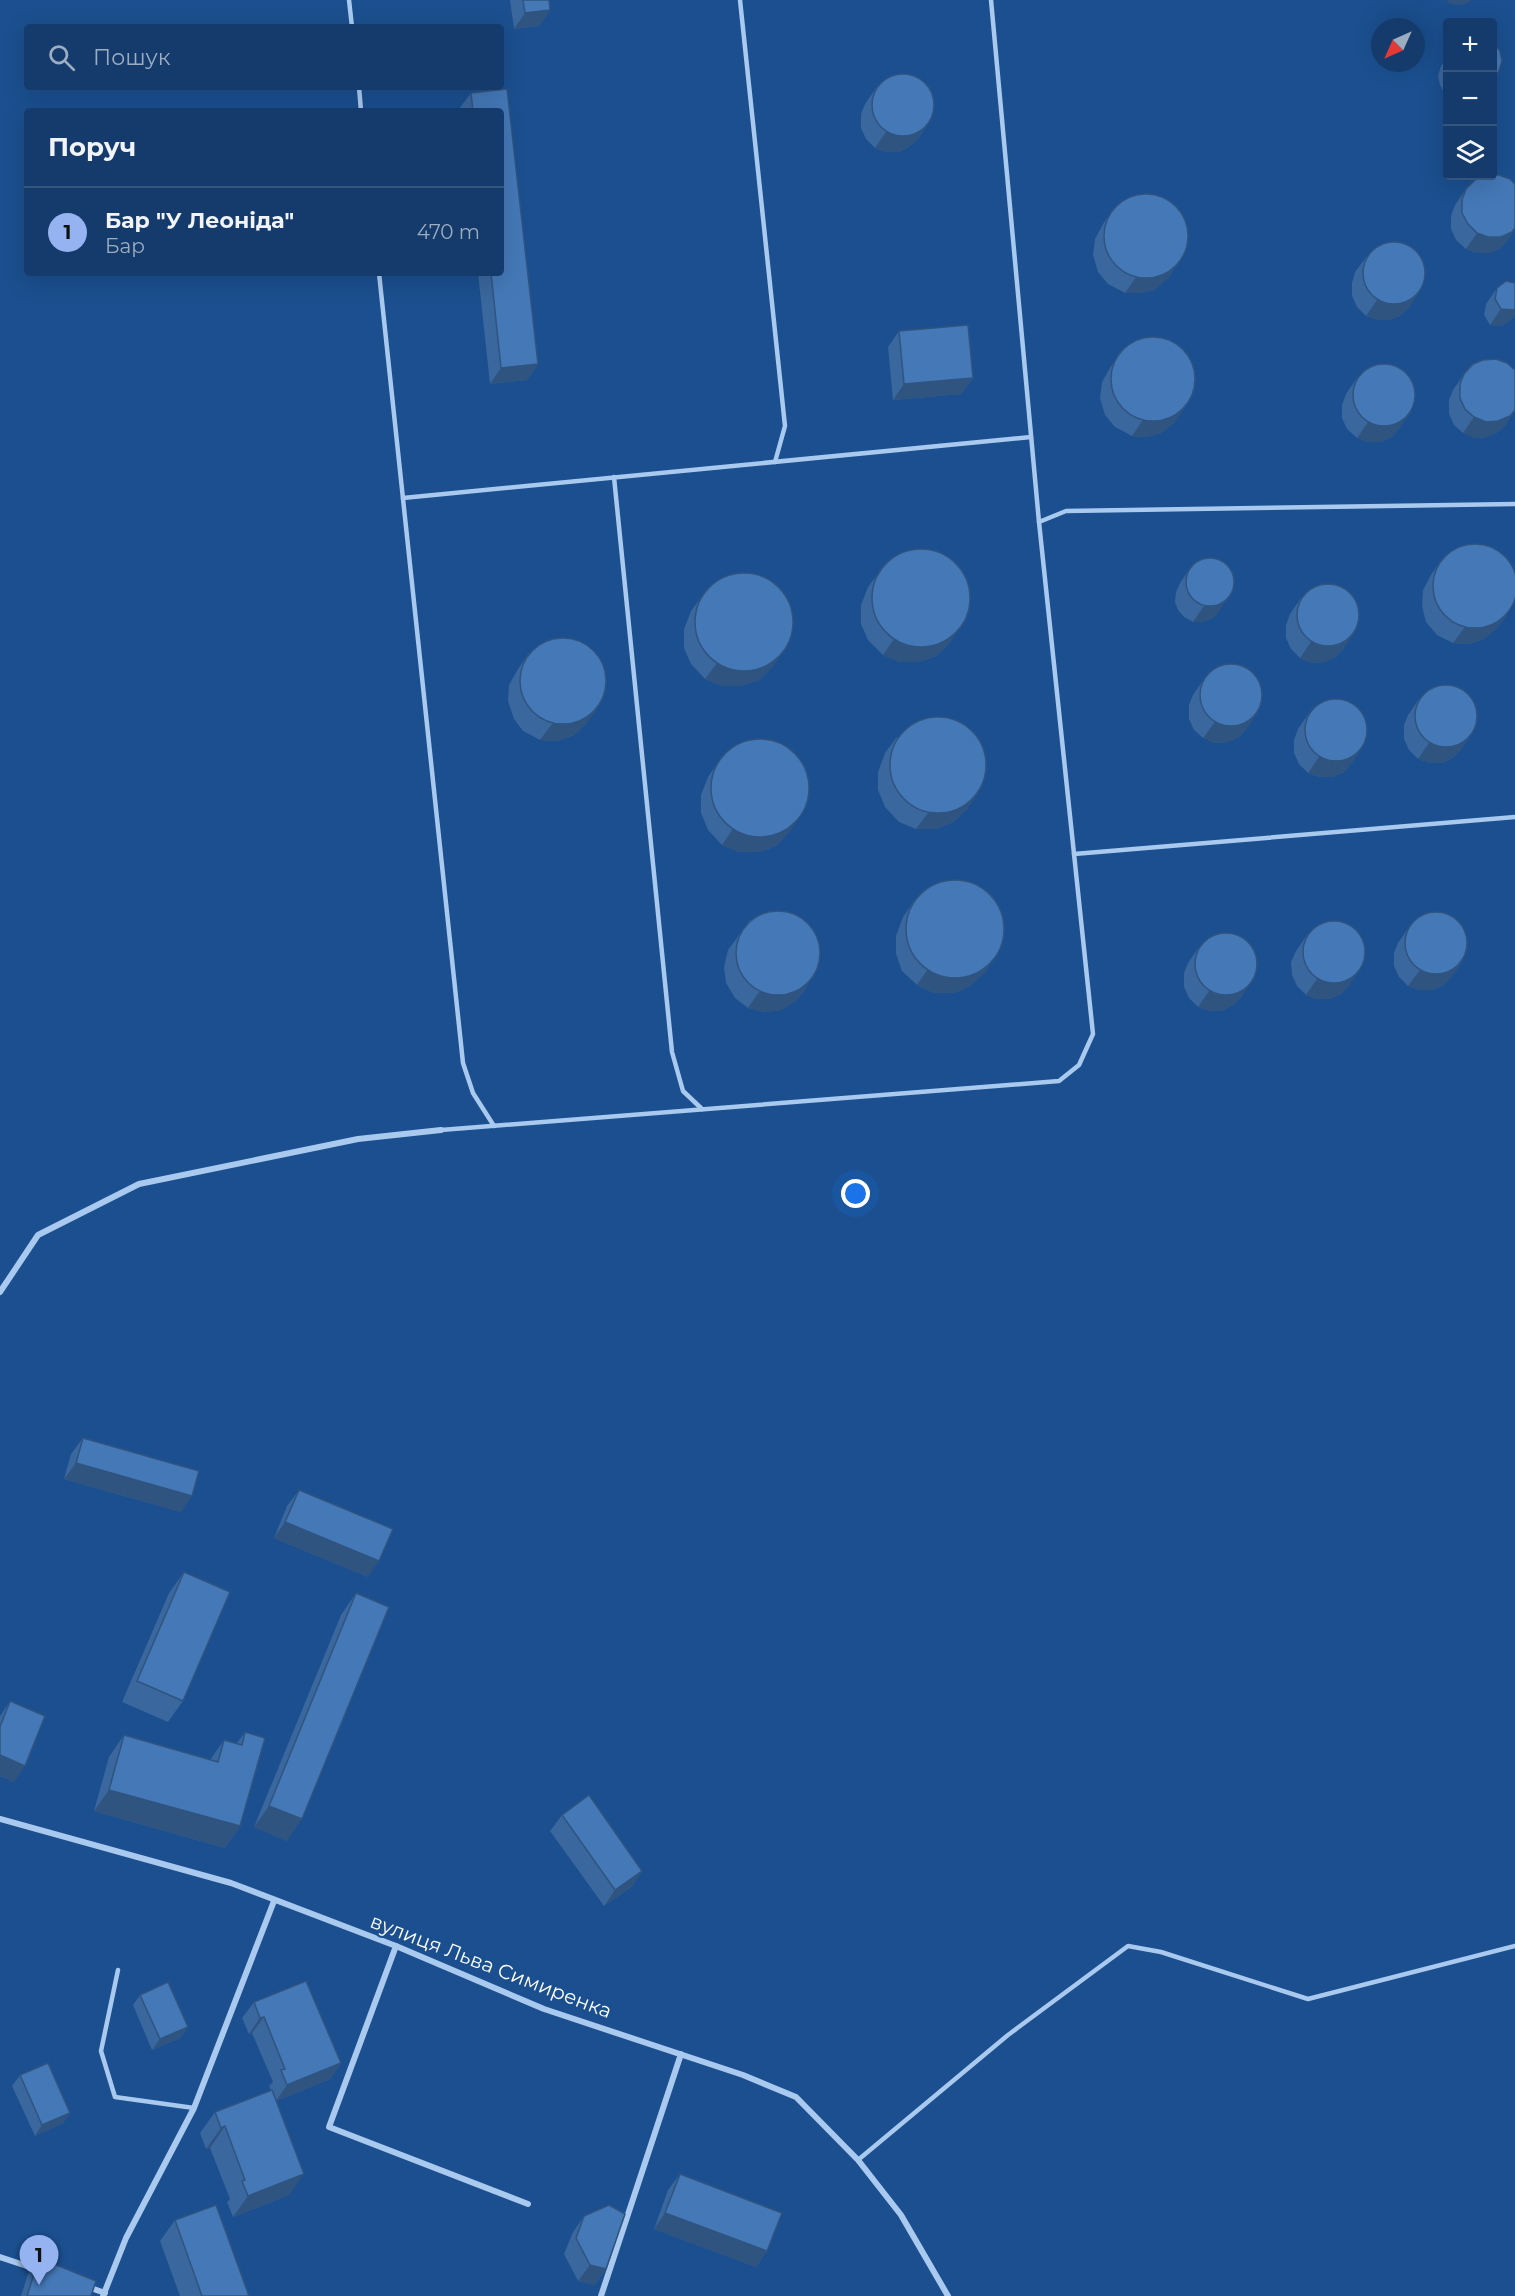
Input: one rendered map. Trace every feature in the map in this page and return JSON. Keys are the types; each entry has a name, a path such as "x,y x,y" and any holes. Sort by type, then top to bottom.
{"street":[{"path":"0,1292 38,1235 139,1184 358,1139 441,1130"},
{"name":"вулиця Льва Симиренка","path":"0,1819 231,1883 396,1946 544,2009 743,2075 796,2097 858,2160 901,2215 948,2296"},
{"path":"74,2282 104,2294 126,2238 194,2108 274,1901"},
{"path":"396,1946 329,2127 528,2204"},
{"path":"601,2296 681,2054"},
{"path":"0,2257 43,2271"}],"lane":[{"path":"350,0 352,24"},
{"path":"740,0 785,426 775,462"},
{"path":"441,1130 1059,1081 1079,1065 1093,1034 1039,522 991,0"},
{"path":"359,90 361,108"},
{"path":"379,276 463,1063 473,1093 494,1126"},
{"path":"403,498 1031,437"},
{"path":"614,477 672,1052 683,1091 702,1108"},
{"path":"1039,522 1066,511 1515,504"},
{"path":"1074,854 1515,817"},
{"path":"858,2160 1008,2035 1128,1946 1161,1952 1308,2000 1515,1946"},
{"path":"118,1970 101,2051 115,2097 194,2108"}],"building":[{"path":"523,0 549,0 550,10 525,13"},
{"path":"1497,47 1502,61 1497,74"},
{"path":"897,74 909,74 925,83 932,93 934,105 932,117 925,127 909,136 897,136 886,131 877,122 872,111 872,99 877,88 886,79"},
{"path":"507,89 538,364 501,368 491,276 504,276 504,108 473,108 471,93"},
{"path":"1497,175 1510,179 1515,184 1515,228 1512,232 1501,237 1488,237 1477,233 1462,213 1462,200 1466,189 1475,180 1497,180"},
{"path":"1146,194 1162,197 1181,213 1188,236 1185,252 1169,271 1146,278 1130,275 1111,259 1104,236 1107,220 1123,201"},
{"path":"1388,242 1400,242 1416,251 1423,261 1425,273 1423,285 1416,295 1400,304 1388,304 1377,299 1368,290 1363,279 1363,267 1368,256 1377,247"},
{"path":"1506,281 1515,283 1515,309 1513,310 1501,309 1495,299 1497,288"},
{"path":"968,325 973,378 904,384 899,331"},
{"path":"1153,337 1169,340 1188,356 1195,379 1192,395 1176,414 1153,421 1137,418 1118,402 1111,379 1114,363 1130,344"},
{"path":"1496,359 1507,363 1515,370 1515,410 1510,416 1498,421 1486,422 1474,417 1465,409 1460,398 1460,384 1464,374 1473,364"},
{"path":"1378,364 1390,364 1406,373 1413,383 1415,395 1413,407 1406,417 1390,426 1378,426 1367,421 1358,412 1353,401 1353,389 1358,378 1367,369"},
{"path":"1467,545 1483,545 1498,551 1510,563 1516,578 1516,594 1510,609 1498,621 1483,627 1467,627 1452,621 1440,609 1434,594 1434,578 1440,563 1452,551"},
{"path":"921,549 940,553 955,564 966,579 970,598 966,617 955,632 940,643 921,647 902,643 887,632 876,617 872,598 876,579 887,564 902,553"},
{"path":"1210,558 1227,565 1234,582 1227,599 1210,606 1193,599 1186,582 1193,565"},
{"path":"744,573 763,577 778,588 789,603 793,622 789,641 778,656 763,667 744,671 725,667 710,656 699,641 695,622 699,603 710,588 725,577"},
{"path":"1322,584 1334,584 1350,593 1357,603 1359,615 1357,627 1350,637 1334,646 1322,646 1311,641 1302,632 1297,621 1297,609 1302,598 1311,589"},
{"path":"555,638 571,638 594,650 603,664 606,681 603,698 594,712 571,724 555,724 539,717 527,705 520,689 520,673 527,657 539,645"},
{"path":"1225,664 1237,664 1253,673 1260,683 1262,695 1260,707 1253,717 1237,726 1225,726 1214,721 1205,712 1200,701 1200,689 1205,678 1214,669"},
{"path":"1440,685 1452,685 1468,694 1475,704 1477,716 1475,728 1468,738 1452,747 1440,747 1429,742 1420,733 1415,722 1415,710 1420,699 1429,690"},
{"path":"1330,699 1342,699 1358,708 1365,718 1367,730 1365,742 1358,752 1342,761 1330,761 1319,756 1310,747 1305,736 1305,724 1310,713 1319,704"},
{"path":"929,717 947,717 965,725 978,738 986,756 983,784 965,805 947,813 929,813 911,805 898,792 890,774 890,756 898,738 911,725"},
{"path":"760,739 779,743 794,754 805,769 809,788 805,807 794,822 779,833 760,837 741,833 726,822 715,807 711,788 715,769 726,754 741,743"},
{"path":"955,880 974,884 989,895 1000,910 1004,929 1000,948 989,963 974,974 955,978 936,974 921,963 910,948 906,929 910,910 921,895 936,884"},
{"path":"770,911 786,911 802,918 813,929 820,945 817,969 808,983 786,995 770,995 754,988 743,977 736,961 736,945 743,929 754,918"},
{"path":"1430,912 1442,912 1458,921 1465,931 1467,943 1465,955 1458,965 1442,974 1430,974 1419,969 1410,960 1405,949 1405,937 1410,926 1419,917"},
{"path":"1328,921 1340,921 1356,930 1363,940 1365,952 1363,964 1356,974 1340,983 1328,983 1317,978 1308,969 1303,958 1303,946 1308,935 1317,926"},
{"path":"1220,933 1232,933 1248,942 1255,952 1257,964 1255,976 1248,986 1232,995 1220,995 1209,990 1200,981 1195,970 1195,958 1200,947 1209,938"},
{"path":"83,1438 199,1471 192,1496 76,1463"},
{"path":"299,1490 393,1529 379,1561 285,1522"},
{"path":"184,1572 230,1592 183,1701 137,1681"},
{"path":"356,1593 389,1607 302,1819 269,1806"},
{"path":"10,1701 45,1716 25,1766 0,1755 0,1727"},
{"path":"245,1732 265,1738 240,1826 109,1790 124,1735 218,1762 224,1740 242,1745"},
{"path":"589,1795 642,1871 615,1890 562,1815"},
{"path":"306,1981 341,2063 287,2085 281,2070 285,2069 264,2017 260,2018 254,2002"},
{"path":"168,1982 188,2027 160,2039 140,1995"},
{"path":"48,2063 70,2113 42,2125 20,2075"},
{"path":"272,2090 304,2174 248,2196 242,2181 245,2180 225,2126 221,2128 215,2112"},
{"path":"680,2174 782,2213 767,2251 665,2213"},
{"path":"216,2205 249,2296 202,2296 175,2220"},
{"path":"609,2205 625,2214 606,2269 590,2265 576,2238 584,2216"},
{"path":"39,2258 96,2281 91,2296 27,2296"}],"place":[{"name":"Бар \"У Леоніда\"","path":"39,2285"}]}
